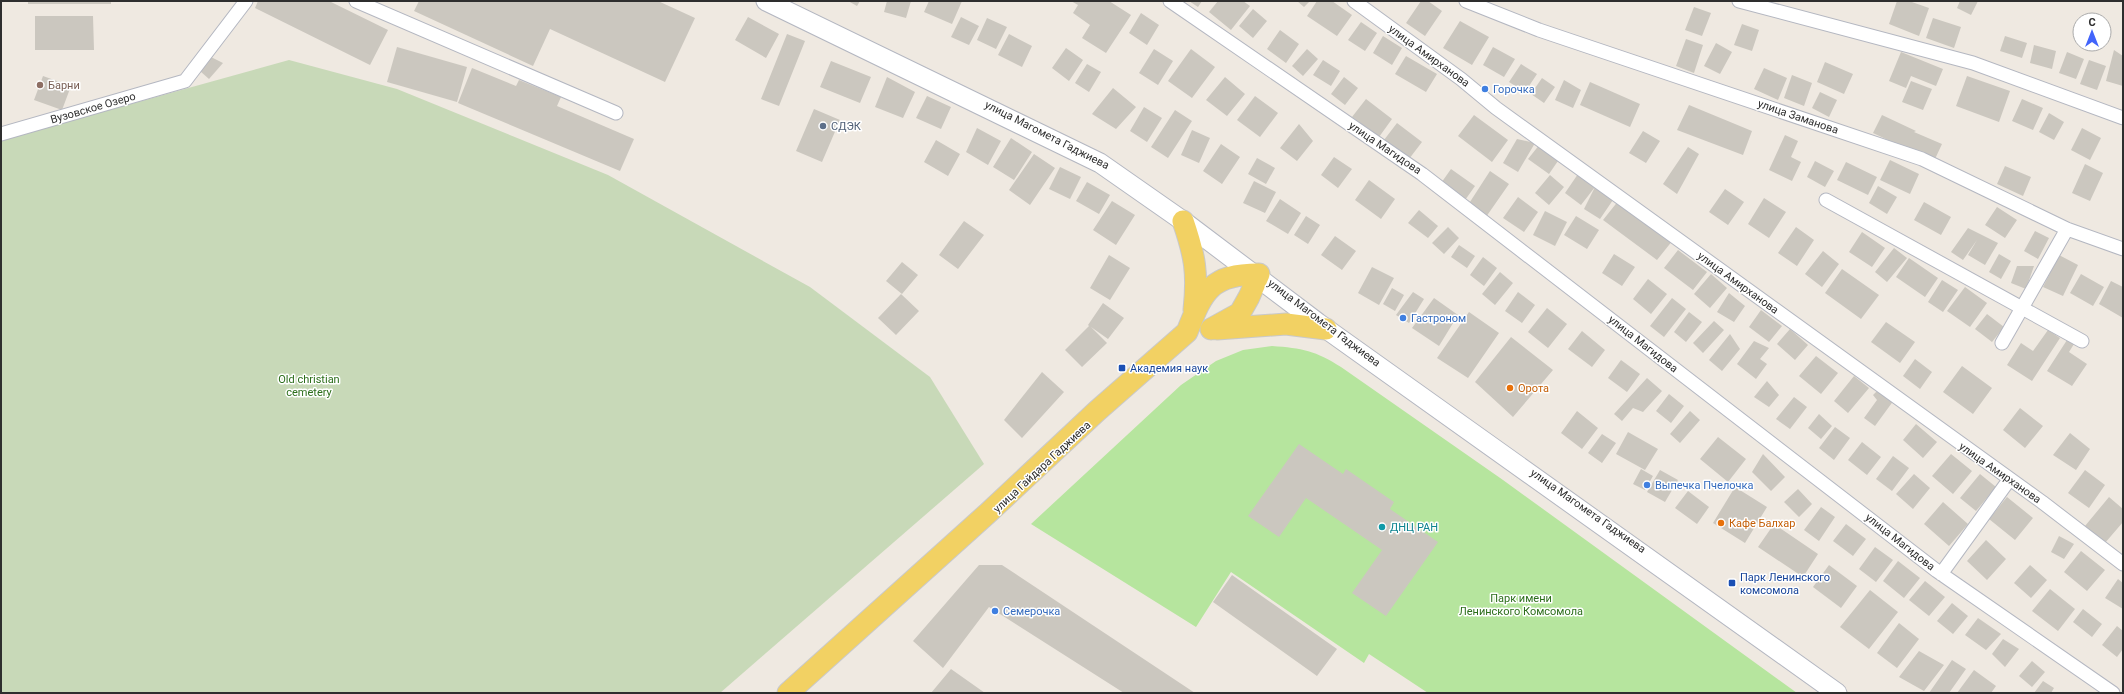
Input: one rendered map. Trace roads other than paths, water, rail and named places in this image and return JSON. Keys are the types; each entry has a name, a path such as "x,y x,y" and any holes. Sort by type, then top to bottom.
{"main road":[{"name":"улица Магомета Гаджиева","path":"766,1 1100,163 1183,221 1356,347 1844,693"},
{"name":"улица Магомета Гаджиева","path":"776,1 1102,160 1257,275 1326,329 1837,693"},
{"path":"1183,221 1194,253 1197,284 1191,323"},
{"path":"1210,329 1240,313 1249,297 1257,275"},
{"name":"улица Гайдара Гаджиева","path":"788,693 988,513 1191,323 1215,283 1225,277 1257,275"},
{"name":"улица Гайдара Гаджиева","path":"793,693 1189,334 1210,329 1286,324 1326,329"}],"street":[{"name":"Вузовское Озеро","path":"1,134 185,81 246,1"},
{"path":"356,1 616,113"},
{"name":"улица Магидова","path":"1170,1 1422,174 1941,574 2113,693"},
{"name":"улица Амирханова","path":"1354,1 1461,79 1496,108 2123,564"},
{"name":"улица Заманова","path":"1466,1 1547,33 1922,159 2067,229 2123,249"},
{"path":"1739,1 1972,63 2123,118"},
{"path":"1826,200 2082,341"},
{"path":"2002,343 2067,229"},
{"path":"1941,574 2009,480"}],"place":[{"name":"Барни","path":"40,85"},
{"name":"Горочка","path":"1485,89"},
{"name":"СДЭК","path":"823,126"},
{"name":"Гастроном","path":"1403,318"},
{"name":"Академия наук","path":"1122,368"},
{"name":"Орота","path":"1510,388"},
{"name":"Выпечка Пчелочка","path":"1647,485"},
{"name":"Кафе Балхар","path":"1721,523"},
{"name":"ДНЦ РАН","path":"1382,527"},
{"name":"Парк Ленинского комсомола","path":"1732,583"},
{"name":"Семерочка","path":"995,611"}],"park label":[{"name":"Old сhristian cemetery","path":"309,385"},
{"name":"Парк имени Ленинского Комсомола","path":"1521,604"}]}
